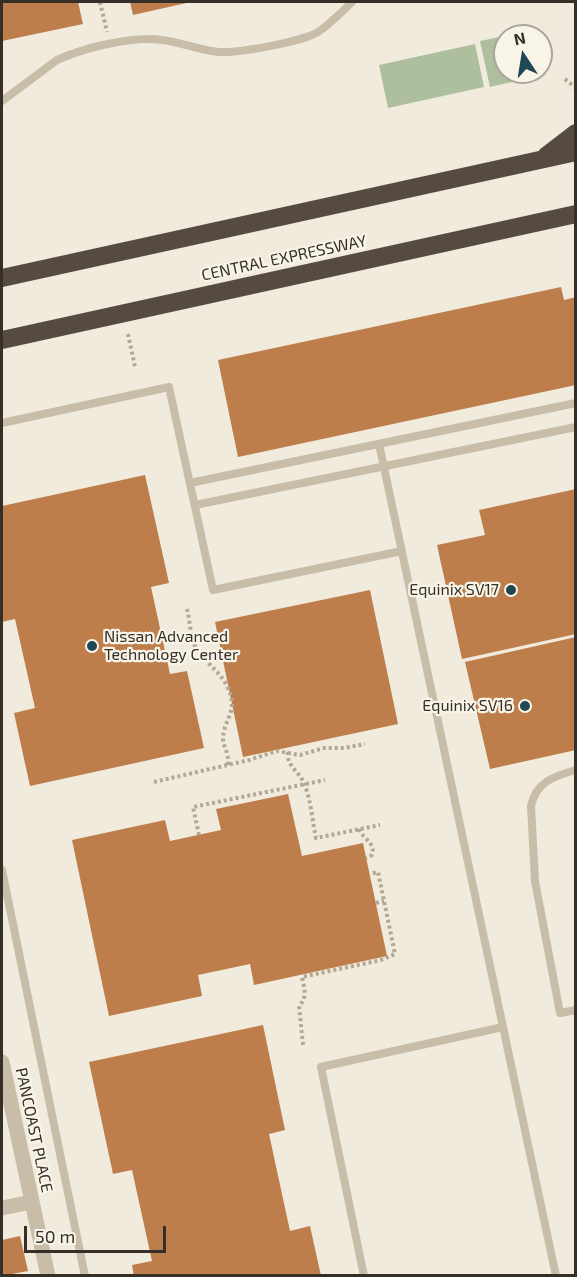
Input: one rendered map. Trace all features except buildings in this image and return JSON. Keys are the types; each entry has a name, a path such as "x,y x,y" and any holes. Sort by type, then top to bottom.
{"highway":[{"path":"541,160 576,133"},
{"path":"2,278 576,152"},
{"name":"CENTRAL EXPRESSWAY","path":"2,340 575,215"}],"street":[{"name":"PANCOAST PLACE","path":"2,1062 48,1275"},
{"path":"2,1208 31,1202"}],"lane":[{"path":"2,101 67,55 151,39 218,52 247,49 302,38 318,32 352,2"},
{"path":"2,423 169,387 213,590 402,551"},
{"path":"190,483 576,403"},
{"path":"195,505 576,427"},
{"path":"379,444 556,1275"},
{"path":"576,770 547,779 534,795 531,806 535,881 560,1013 576,1010"},
{"path":"2,870 85,1275"},
{"path":"364,1275 321,1067 503,1027"}],"path":[{"path":"100,2 107,33"},
{"path":"566,79 576,88"},
{"path":"128,334 135,367"},
{"path":"187,609 194,644 220,676 230,693 232,712 223,742 229,755 228,765"},
{"path":"154,782 277,751 300,755 324,748 344,748 365,744"},
{"path":"288,752 288,762 300,775 304,784 316,838 380,825"},
{"path":"199,835 193,807 325,780"},
{"path":"359,829 374,849 372,855 366,858"},
{"path":"303,1045 299,1006 305,994 302,977 381,960 395,954 378,872 370,874"},
{"path":"376,903 384,901"}],"green space":[{"path":"493,38 493,84 503,84 490,87 480,41"},
{"path":"475,44 484,87 388,108 379,65"}],"place":[{"name":"Equinix SV17","path":"511,590"},
{"name":"Nissan Advanced Technology Center","path":"92,646"},
{"name":"Equinix SV16","path":"525,706"}]}
